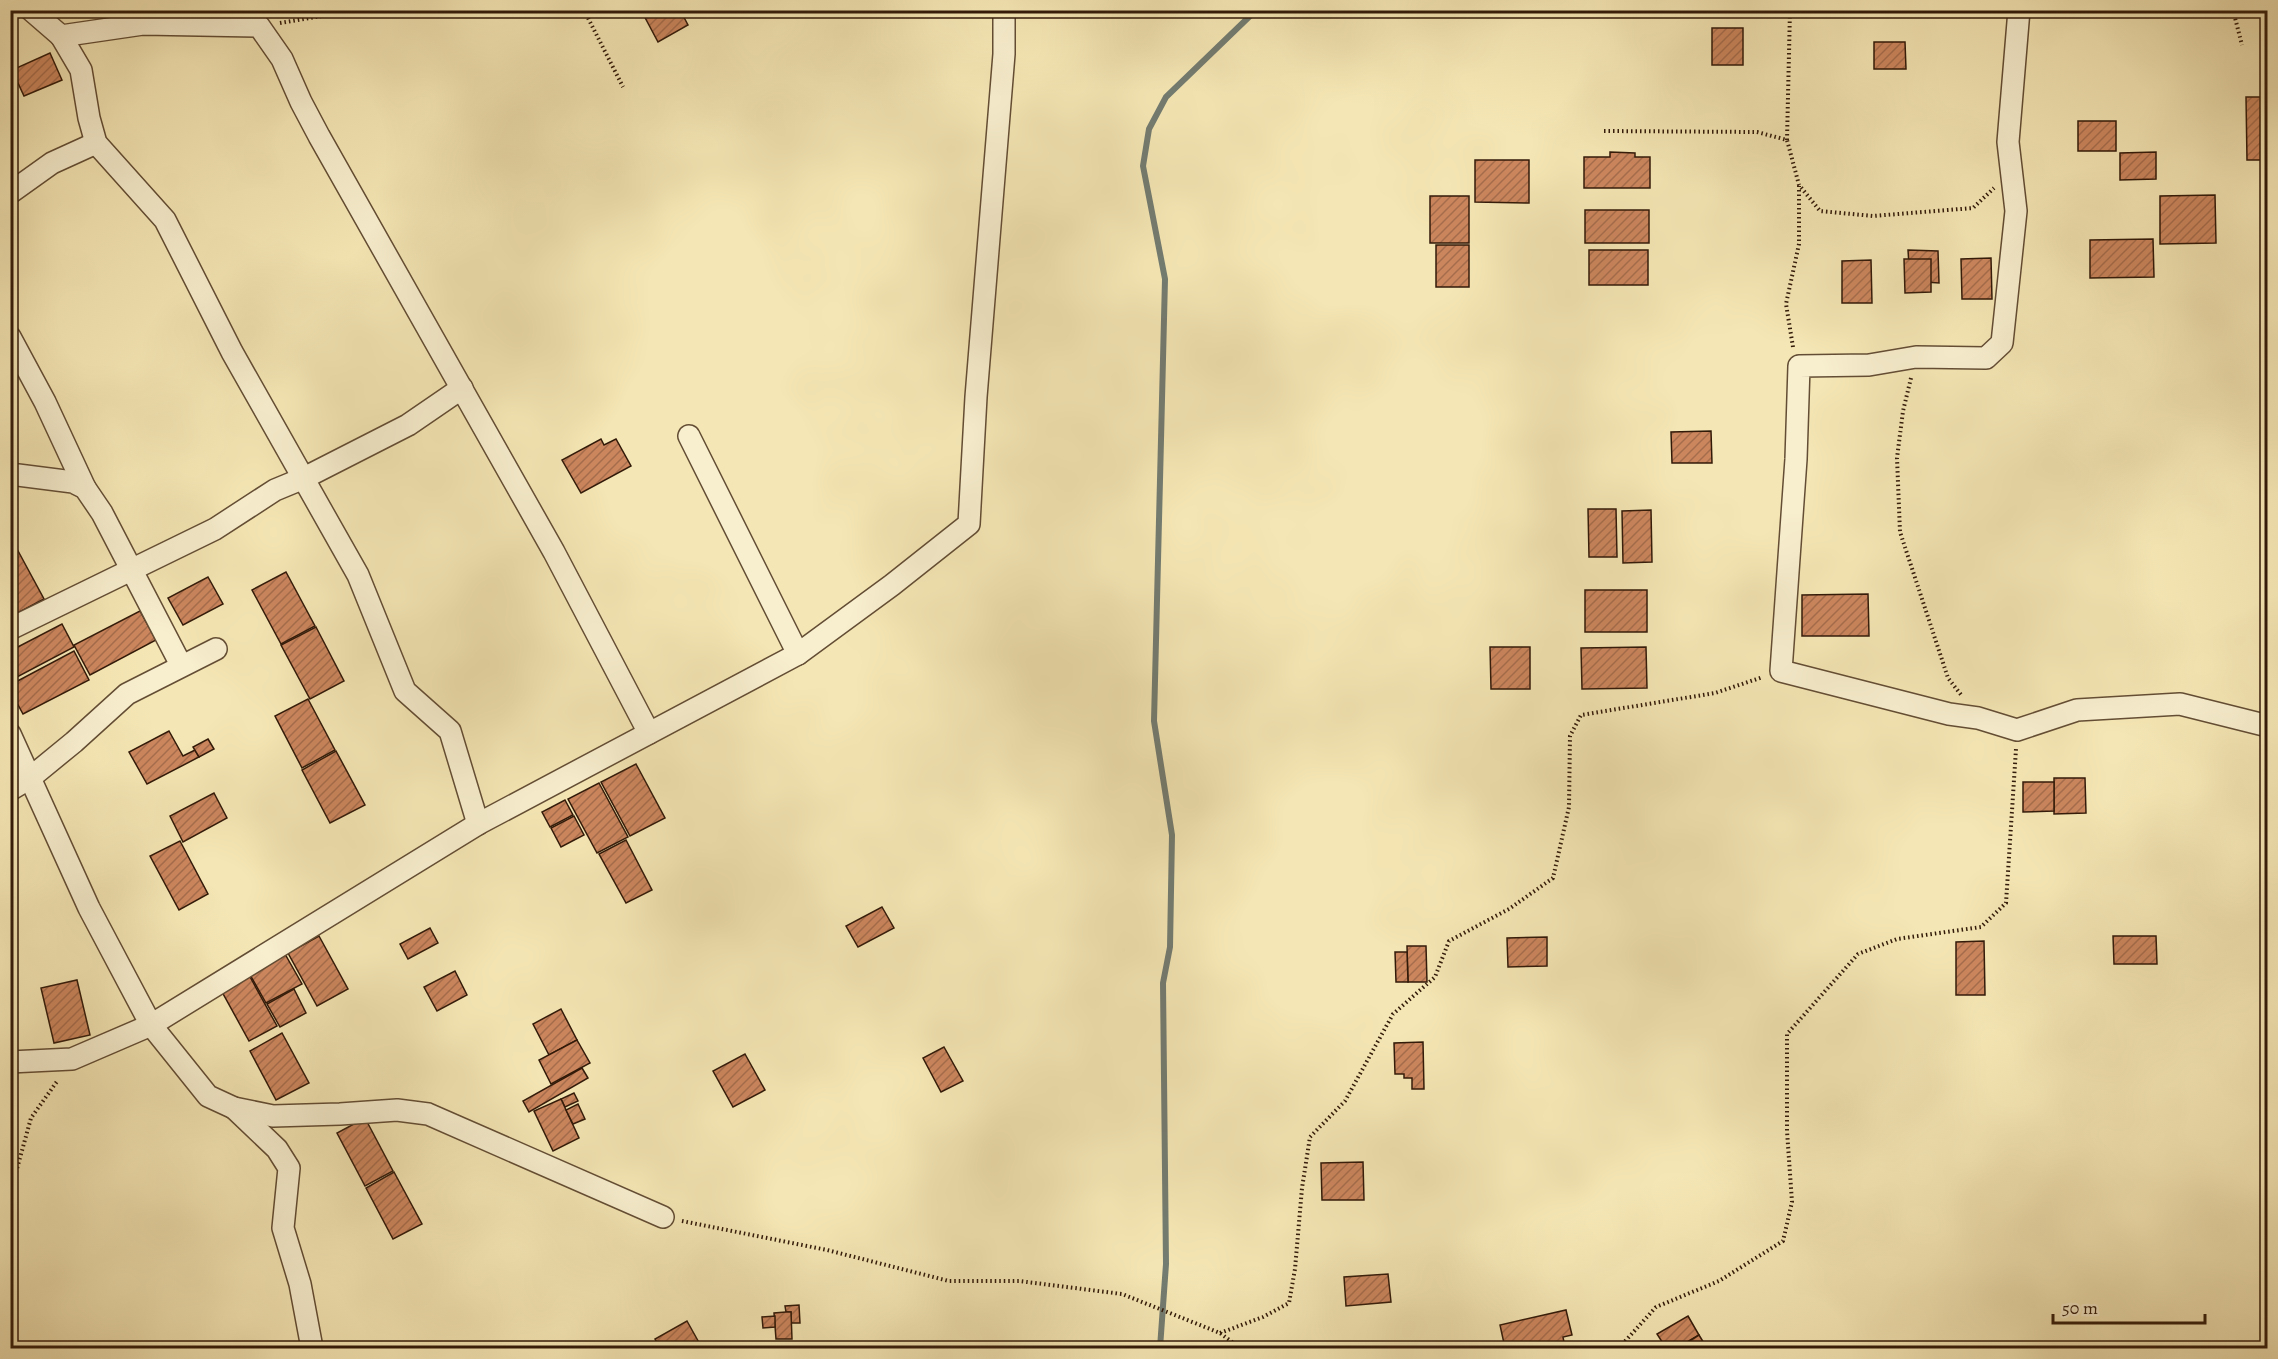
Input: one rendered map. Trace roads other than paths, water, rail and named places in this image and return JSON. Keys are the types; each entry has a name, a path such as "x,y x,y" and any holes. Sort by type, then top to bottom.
{"street":[{"path":"31,10 61,36 81,70 89,118 96,142 165,220 232,352 358,575 405,691 450,731 478,824"},
{"path":"10,1062 72,1059 151,1025 478,824 798,654 892,585 969,524 976,397 1004,54 1004,10"},
{"path":"2019,10 2008,141 2016,211 2002,343 1986,358 1916,357 1869,365 1799,366 1796,459 1781,671 1949,714 1978,718 2017,730 2077,710 2180,704 2268,726"},
{"path":"61,36 143,24 259,26 282,59 319,136 554,552 649,733"},
{"path":"10,193 52,163 96,142"},
{"path":"10,337 45,402 84,488 102,513 182,665"},
{"path":"10,629 215,529 275,490 304,478 408,425 462,388"},
{"path":"688,436 798,654"},
{"path":"10,474 74,482 84,488"},
{"path":"10,790 30,778 74,742 127,694 216,649"},
{"path":"10,734 89,908 151,1025 208,1096 234,1108 273,1116 397,1110 428,1114 663,1217"},
{"path":"234,1108 277,1149 290,1168 283,1228 300,1284 312,1348"}],"waterway":[{"path":"1160,1348 1166,1264 1163,983 1170,947 1172,835 1154,721 1165,279 1143,166 1149,129 1166,97 1251,15 1251,10"}]}
